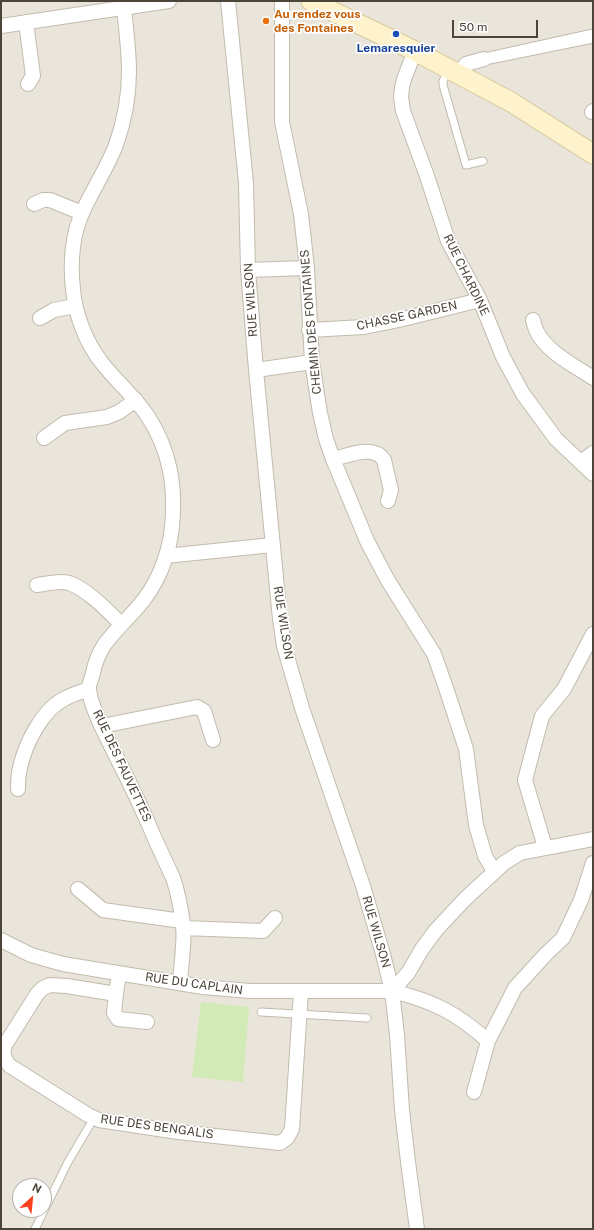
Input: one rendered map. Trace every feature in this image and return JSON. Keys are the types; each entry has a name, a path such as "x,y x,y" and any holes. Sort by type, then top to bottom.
{"main road":[{"path":"320,3 454,71 511,102 593,154"}],"street":[{"path":"1,26 107,6 124,8 169,1"},
{"name":"RUE WILSON","path":"228,1 246,183 248,270 256,370 272,545 284,646 302,708 364,886 392,991 407,1155 417,1229"},
{"name":"CHEMIN DES FONTAINES","path":"282,1 282,122 301,214 307,268 309,330 312,362 320,413 326,439 370,547 387,579 434,654 466,749 476,825 485,856 494,871"},
{"name":"RUE DES FAUVETTES","path":"124,8 129,68 126,101 121,126 109,161 82,212 77,225 72,254 75,306 88,340 101,362 136,400 148,416 165,452 171,471 174,495 170,541 166,556 153,586 138,607 104,643 97,657 89,689 95,712 174,880 183,924 180,983"},
{"path":"26,22 33,76 28,84"},
{"name":"RUE CHARDINE","path":"415,51 402,88 401,97 403,111 427,176 448,241 480,300 503,357 523,394 556,439 593,474"},
{"path":"454,71 466,64 484,59"},
{"path":"34,204 43,200 50,200 82,212"},
{"path":"248,270 307,268"},
{"name":"CHASSE GARDEN","path":"309,330 364,327 480,300"},
{"path":"40,318 54,310 75,306"},
{"path":"533,320 543,341 551,350 593,378"},
{"path":"256,370 312,362"},
{"path":"44,438 65,423 107,417 120,412 136,400"},
{"path":"333,459 369,451 381,456 384,460 391,490 388,501"},
{"path":"582,462 593,453"},
{"path":"166,556 272,545"},
{"path":"38,585 62,582 69,583 88,594 104,606 121,624"},
{"path":"545,847 524,780 542,716 564,689 593,634"},
{"path":"18,789 19,769 25,749 42,720 52,708 65,698 89,689"},
{"path":"102,726 197,707 204,711 213,740"},
{"path":"392,991 408,973 422,949 436,930 494,871 504,863 520,853 593,838"},
{"path":"474,1092 488,1041 515,988 563,938 581,900 593,863"},
{"path":"78,889 102,910 183,924 263,931 275,918"},
{"name":"RUE DU CAPLAIN","path":"1,940 32,954 63,964 203,987 250,991 392,991 414,996 436,1005 460,1018 488,1041"},
{"path":"67,986 72,966"},
{"path":"119,973 114,1013 118,1019 148,1022"},
{"name":"RUE DES BENGALIS","path":"116,994 67,986 50,985 43,988 37,994 4,1045 3,1054 5,1060 10,1066 99,1120 178,1132 280,1143 287,1138 292,1130 301,991"}],"lane":[{"path":"484,59 489,56 593,33"},
{"path":"484,59 489,60 593,39"},
{"path":"454,71 443,81 443,85 466,165 483,161"},
{"path":"261,1012 367,1018"},
{"path":"35,1229 68,1162 94,1118"}],"shaded area":[{"path":"1,1 593,1 593,1229 1,1229"}],"green space":[{"path":"201,1002 249,1007 243,1082 192,1077"}],"place":[{"name":"Au rendez vous des Fontaines","path":"266,21"},
{"name":"Lemaresquier","path":"396,34"}]}
